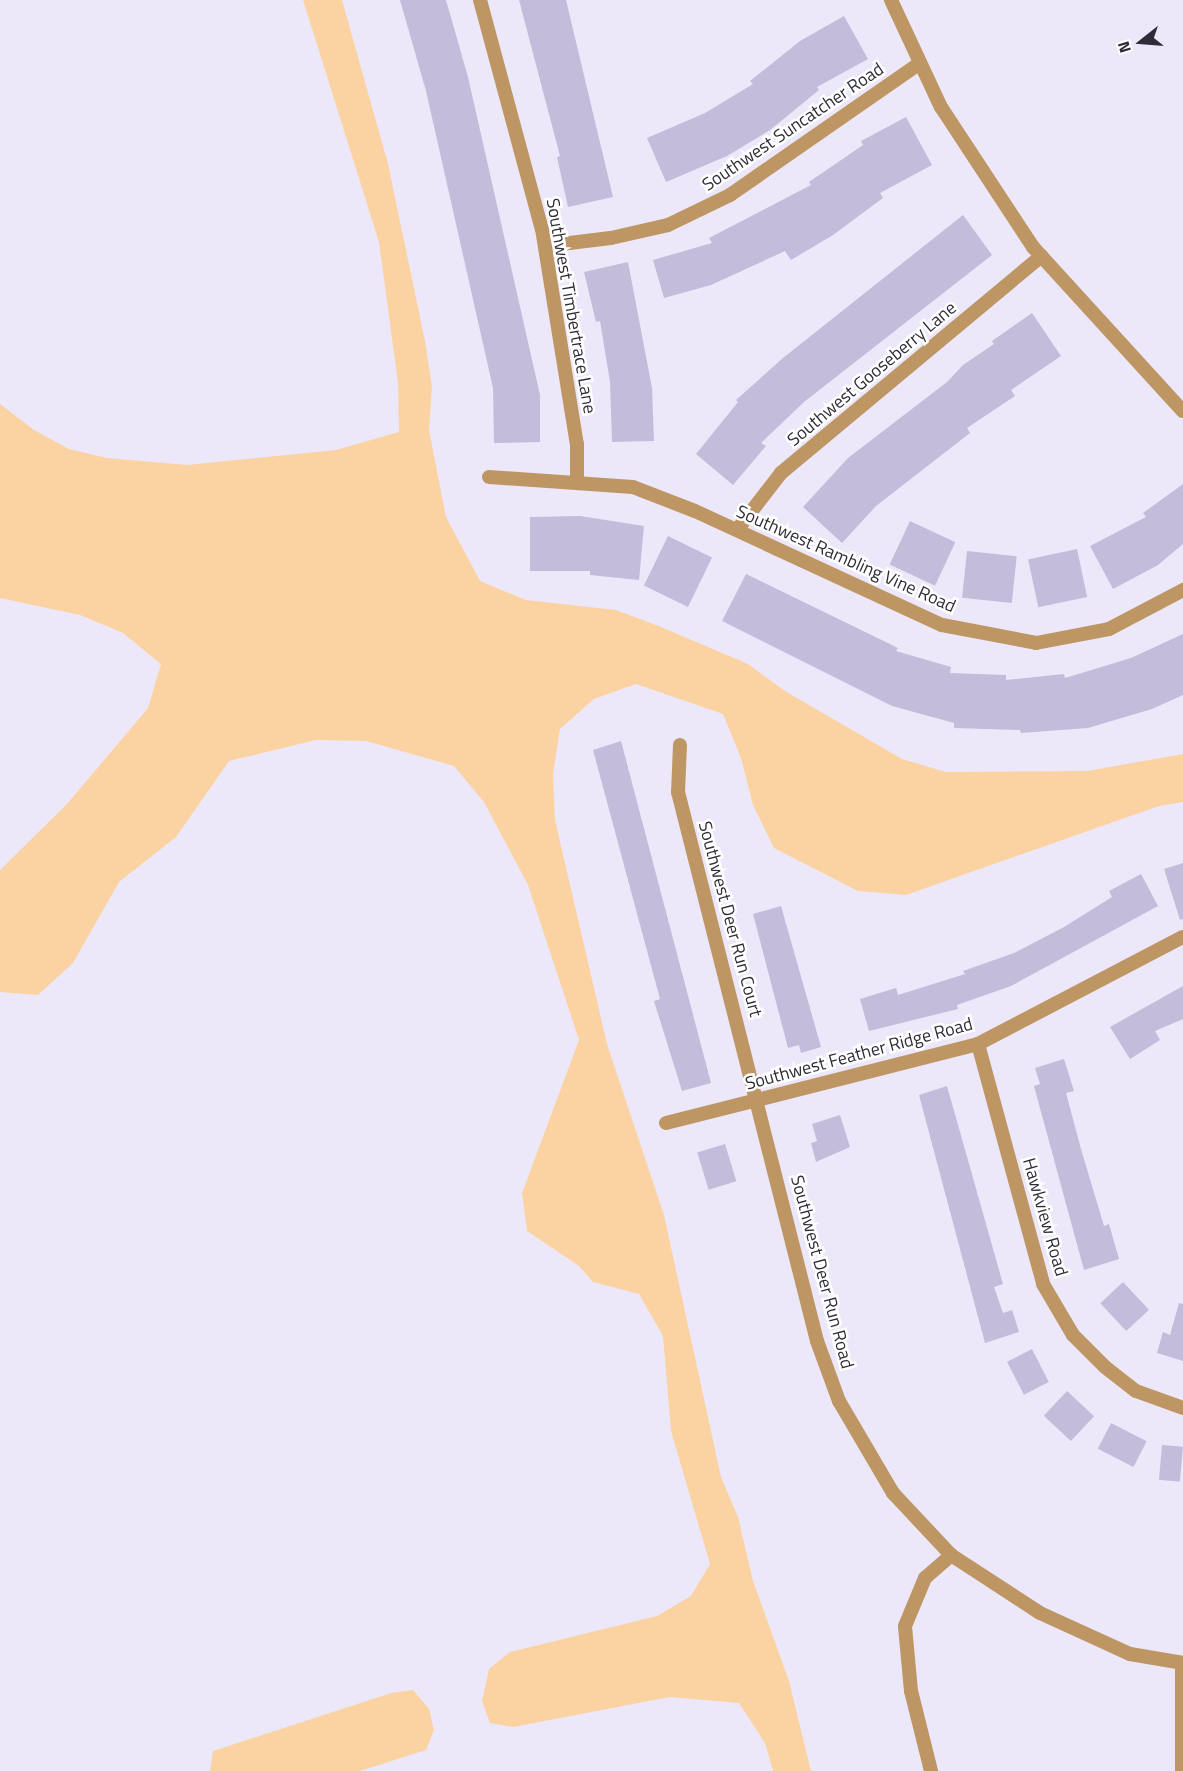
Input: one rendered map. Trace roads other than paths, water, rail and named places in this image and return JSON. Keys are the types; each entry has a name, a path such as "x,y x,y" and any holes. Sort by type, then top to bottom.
{"street":[{"name":"Southwest Timbertrace Lane","path":"480,0 544,246 577,444 577,481"},
{"path":"891,0 940,107 1041,256 1183,411"},
{"name":"Southwest Suncatcher Road","path":"544,246 611,238 668,225 730,195 920,63"},
{"name":"Southwest Gooseberry Lane","path":"737,530 781,473 1041,256"},
{"name":"Southwest Rambling Vine Road","path":"489,477 577,481 633,487 737,530 942,625 1036,643 1109,628 1183,590"},
{"name":"Southwest Deer Run Court","path":"680,745 678,792 759,1100"},
{"name":"Southwest Feather Ridge Road","path":"666,1123 978,1044 1183,937"},
{"name":"Hawkview Road","path":"978,1044 1043,1284 1073,1335 1105,1367 1136,1391 1183,1408"},
{"name":"Southwest Deer Run Road","path":"759,1100 817,1341 839,1401 893,1493 951,1555 1040,1613 1130,1654 1183,1663"},
{"path":"931,1771 911,1691 904,1626 925,1578 951,1555"},
{"path":"1182,1771 1183,1663"}]}
